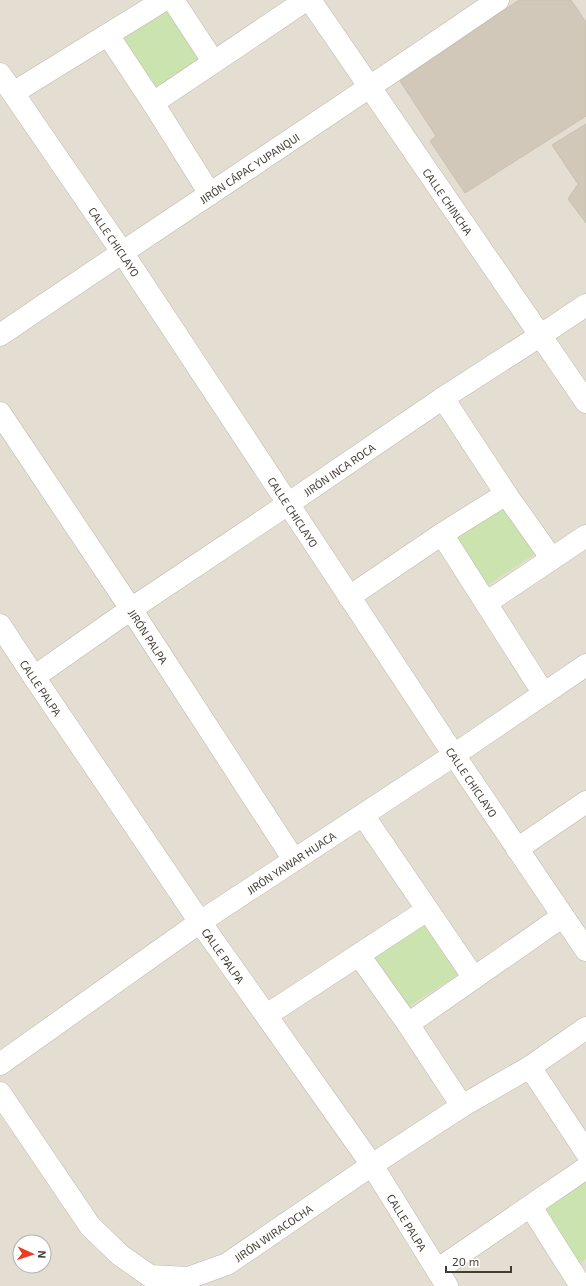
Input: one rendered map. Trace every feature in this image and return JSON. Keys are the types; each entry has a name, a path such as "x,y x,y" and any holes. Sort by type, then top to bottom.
{"street":[{"path":"14,93 164,0"},
{"path":"173,0 212,61"},
{"path":"153,103 212,61 306,0"},
{"name":"CALLE CHINCHA","path":"310,0 586,402"},
{"name":"JIRÓN CÁPAC YUPANQUI","path":"0,334 370,88 498,0"},
{"path":"108,35 210,194"},
{"name":"CALLE CHICLAYO","path":"0,74 122,252 454,755 586,950"},
{"name":"JIRÓN INCA ROCA","path":"34,677 131,609 443,398 586,305"},
{"path":"443,398 506,494 552,559"},
{"name":"JIRÓN PALPA","path":"0,413 131,609 294,860"},
{"path":"349,597 442,534 506,494"},
{"path":"442,534 544,694"},
{"path":"486,603 586,536"},
{"name":"CALLE PALPA","path":"0,625 200,922 372,1165 442,1278"},
{"name":"JIRÓN YAWAR HUACA","path":"0,1064 200,922 454,755 586,665"},
{"path":"517,848 586,802"},
{"path":"363,815 474,978"},
{"path":"267,1015 427,910"},
{"path":"408,1024 563,916"},
{"path":"359,955 408,1024 462,1106"},
{"name":"JIRÓN WIRACOCHA","path":"0,1093 90,1226 120,1255 150,1276 188,1278 227,1264 372,1165 462,1106 530,1067 586,1028"},
{"path":"530,1067 586,1152"},
{"path":"442,1278 531,1207 586,1168"},
{"path":"531,1207 581,1278"}],"shaded area":[{"path":"0,0 586,0 586,1286 0,1286"}],"green space":[{"path":"169,7 204,59 155,88 121,39"},
{"path":"503,506 535,554 488,585 455,538"},
{"path":"422,920 458,975 406,1008 371,956"},
{"path":"586,1178 586,1259 580,1264 542,1209"}],"building":[{"path":"519,0 571,0 586,22 586,116 465,193 430,141 436,136 400,81"},
{"path":"586,124 586,223 568,199 578,184 552,145"}]}
